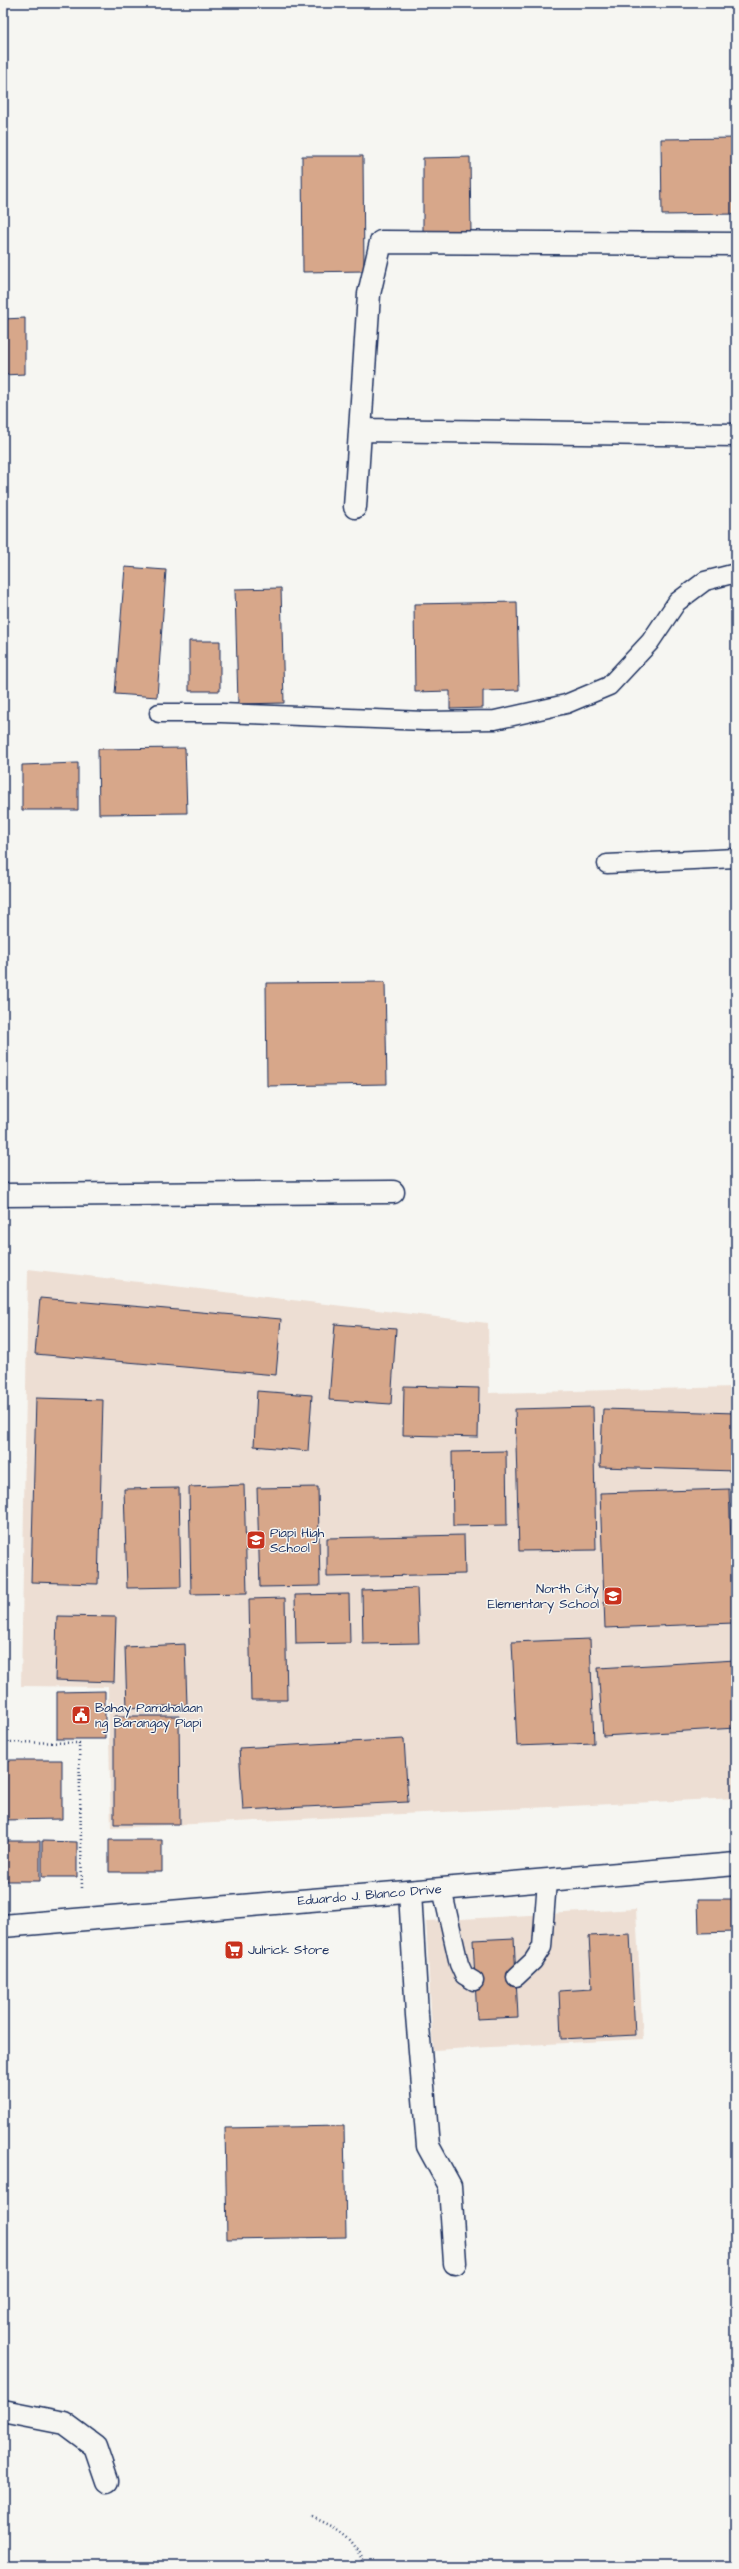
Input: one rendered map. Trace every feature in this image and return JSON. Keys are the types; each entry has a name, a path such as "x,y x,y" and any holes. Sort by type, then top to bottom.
{"street":[{"path":"355,507 369,294 380,242 736,244"},
{"path":"360,430 736,435"},
{"path":"3,1195 393,1192"},
{"name":"Eduardo J. Blanco Drive","path":"3,1926 736,1864"},
{"path":"410,1892 417,2014 428,2146 450,2186 455,2263"},
{"path":"3,2411 64,2423 95,2446 107,2481"}],"lane":[{"path":"159,713 221,713 425,721 488,720 566,704 609,686 650,642 677,602 705,581 736,573"},
{"path":"607,864 736,858"},
{"path":"516,1978 533,1961 542,1947 547,1880"},
{"path":"442,1889 459,1964 464,1975 474,1981"}],"path":[{"path":"3,1742 79,1744 83,1920"},
{"path":"312,2517 341,2530 358,2547 364,2566"}],"shaded area":[{"name":"Piapi High School","path":"28,1269 488,1323 489,1393 736,1387 736,1798 111,1828 108,1687 21,1686"},
{"path":"636,1909 643,2039 433,2050 426,1921"}],"building":[{"path":"736,138 736,214 662,215 661,139"},
{"path":"302,156 363,156 364,271 303,272"},
{"path":"470,157 471,234 423,234 423,158"},
{"path":"25,318 25,374 3,375 3,319"},
{"path":"125,567 166,570 157,697 115,694"},
{"path":"281,588 284,703 238,704 235,589"},
{"path":"517,602 519,690 483,691 483,708 450,709 450,691 415,692 414,604"},
{"path":"189,641 220,641 220,691 189,691"},
{"path":"185,748 187,813 99,814 98,749"},
{"path":"78,763 78,810 22,810 22,765"},
{"path":"385,982 387,1084 267,1086 266,983"},
{"path":"40,1298 281,1319 276,1375 35,1354"},
{"path":"335,1324 396,1329 391,1404 329,1400"},
{"path":"404,1386 479,1388 478,1437 403,1435"},
{"path":"257,1391 312,1395 308,1451 254,1446"},
{"path":"36,1398 103,1400 98,1584 31,1582"},
{"path":"593,1407 596,1550 519,1551 515,1409"},
{"path":"603,1409 736,1413 736,1471 600,1467"},
{"path":"506,1451 507,1525 453,1526 452,1452"},
{"path":"244,1485 247,1593 191,1594 189,1487"},
{"path":"318,1487 320,1586 260,1587 257,1488"},
{"path":"179,1488 181,1587 127,1588 124,1489"},
{"path":"729,1489 734,1623 605,1628 600,1493"},
{"path":"464,1535 465,1574 327,1577 327,1538"},
{"path":"417,1588 419,1643 363,1644 362,1590"},
{"path":"349,1594 350,1643 296,1644 295,1595"},
{"path":"285,1598 287,1700 251,1700 249,1599"},
{"path":"57,1616 116,1617 114,1682 55,1680"},
{"path":"590,1639 594,1743 517,1746 512,1642"},
{"path":"185,1644 187,1705 127,1708 125,1647"},
{"path":"736,1660 736,1728 603,1736 598,1668"},
{"name":"Bahay Pamahalaan ng Barangay Piapi","path":"105,1691 105,1739 57,1739 57,1692"},
{"path":"114,1716 179,1716 180,1824 114,1824"},
{"path":"404,1739 408,1802 243,1810 239,1748"},
{"path":"3,1760 62,1760 62,1819 3,1820"},
{"path":"109,1840 162,1840 162,1872 109,1872"},
{"path":"3,1841 40,1841 40,1881 3,1881"},
{"path":"42,1841 77,1842 77,1877 42,1877"},
{"path":"698,1899 736,1899 736,1932 699,1933"},
{"path":"630,1934 635,2035 561,2039 559,1991 592,1989 589,1936"},
{"path":"514,1938 518,2017 477,2019 473,1940"},
{"path":"344,2126 346,2237 227,2239 225,2128"}],"place":[{"name":"Piapi High School","path":"256,1540"},
{"name":"North City Elementary School","path":"613,1596"},
{"name":"Bahay Pamahalaan ng Barangay Piapi","path":"81,1715"},
{"name":"Julrick Store","path":"234,1950"}]}
